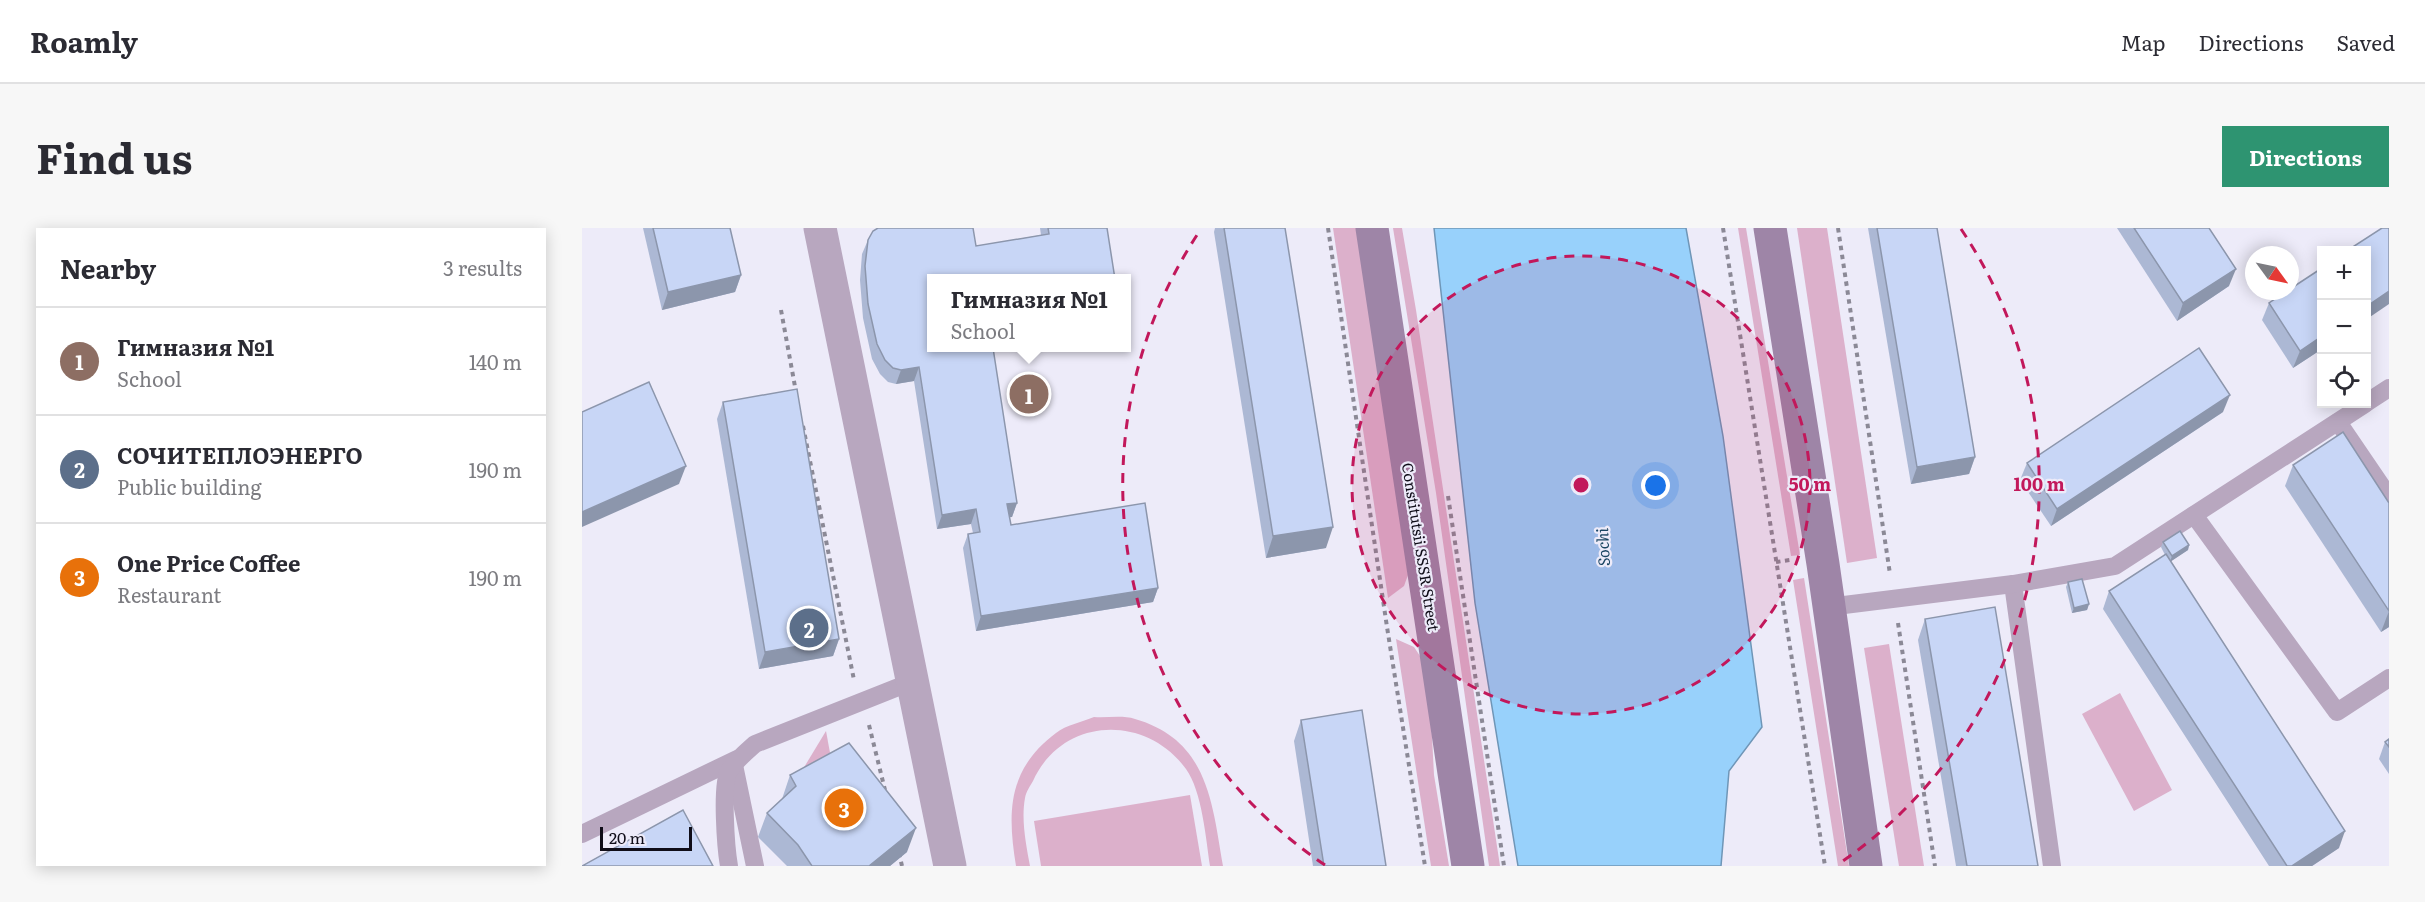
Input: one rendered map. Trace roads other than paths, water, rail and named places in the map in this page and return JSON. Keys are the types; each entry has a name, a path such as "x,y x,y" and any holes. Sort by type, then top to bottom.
{"street":[{"path":"820,228 950,866"},
{"name":"Constitutsii SSSR Street","path":"1372,228 1468,866"},
{"path":"1770,228 1866,866"}],"lane":[{"path":"2371,400 2389,388"},
{"path":"1828,607 2013,584 2115,567 2359,408"},
{"path":"2338,422 2389,497"},
{"path":"2194,515 2337,712 2389,678"},
{"path":"2013,584 2052,866"},
{"path":"729,866 725,792 727,773 736,761 755,744 911,682"},
{"path":"582,834 736,761"},
{"path":"736,761 755,866"}],"water":[{"name":"Sochi","path":"1434,228 1686,228 1723,436 1762,727 1729,771 1721,866 1518,866 1475,603"}],"place":[{"name":"Гимназия №1","path":"1029,394"},
{"name":"СОЧИТЕПЛОЭНЕРГО","path":"809,628"},
{"name":"One Price Coffee","path":"844,808"}]}
